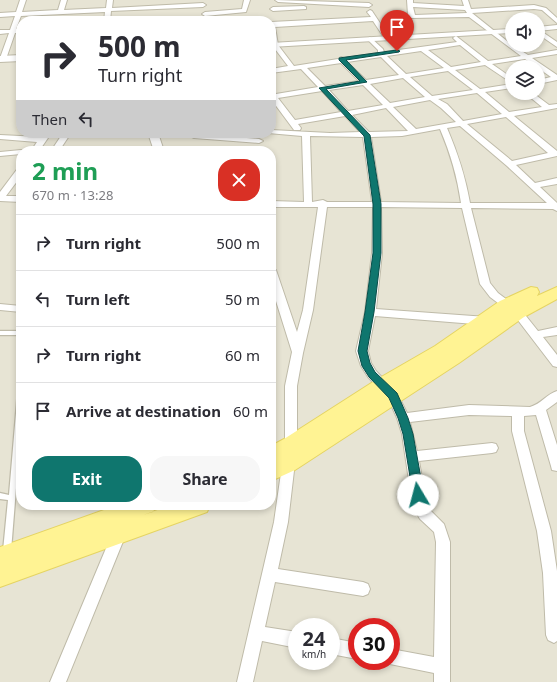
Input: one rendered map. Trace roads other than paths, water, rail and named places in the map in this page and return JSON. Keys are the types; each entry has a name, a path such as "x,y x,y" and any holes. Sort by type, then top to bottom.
{"main road":[{"path":"276,452 388,390 509,314 557,280"},
{"path":"276,470 288,464 441,350 484,321 509,314 557,292"},
{"path":"2,563 133,510"},
{"path":"2,563 119,534 185,510"}],"street":[{"path":"17,15 22,0"},
{"path":"60,12 64,0"},
{"path":"108,16 110,0"},
{"path":"156,0 156,8"},
{"path":"216,16 244,11 247,0"},
{"path":"272,16 276,0 370,2 370,12 387,38"},
{"path":"465,0 468,11 491,32 531,60"},
{"path":"0,15 156,8 202,2 205,16"},
{"path":"276,18 327,7 326,2"},
{"path":"468,11 410,2 411,15 417,18 468,11 534,7 544,10 557,21"},
{"path":"330,14 332,22"},
{"path":"16,18 2,59 16,58"},
{"path":"276,19 332,22 374,19"},
{"path":"545,29 557,27"},
{"path":"276,45 505,31"},
{"path":"0,32 16,32"},
{"path":"453,34 460,43 505,76"},
{"path":"545,36 557,45"},
{"path":"370,39 404,76 431,98 444,106"},
{"path":"276,70 383,52 460,43"},
{"path":"276,48 292,67"},
{"path":"422,48 479,91 506,115 556,154"},
{"path":"383,52 414,75 439,97 444,106 460,123 510,164 556,207"},
{"path":"276,94 414,75 485,62 557,52"},
{"path":"341,59 413,131"},
{"path":"302,66 367,135 377,204 377,253 370,312 362,351 365,363 372,374 388,390 403,418 408,434 420,507 426,517 439,528 443,542 442,682"},
{"path":"545,70 557,78 545,81"},
{"path":"294,123 431,98 505,87"},
{"path":"276,100 303,133 308,203"},
{"path":"537,100 548,108"},
{"path":"276,132 389,135 557,106"},
{"path":"442,126 457,162 485,284 509,314 536,335 557,363"},
{"path":"0,137 16,135"},
{"path":"240,138 259,141"},
{"path":"0,154 16,152"},
{"path":"510,164 556,154"},
{"path":"0,198 16,177"},
{"path":"534,186 557,181"},
{"path":"0,198 16,199"},
{"path":"276,204 323,203 556,207"},
{"path":"245,682 281,522 291,445 291,386 297,353 308,310 323,203"},
{"path":"276,284 287,316 297,353"},
{"path":"0,307 16,309"},
{"path":"370,312 484,321"},
{"path":"536,335 557,331"},
{"path":"403,418 469,410 530,412 540,409 557,395"},
{"path":"540,409 557,466"},
{"path":"518,412 518,431 544,532 550,573 554,635"},
{"path":"412,457 492,448"},
{"path":"58,682 119,534"},
{"path":"270,574 363,589"},
{"path":"257,633 288,638"},
{"path":"400,659 442,666"}],"lane":[{"path":"0,333 16,333"},
{"path":"2,563 11,498 16,444"},
{"path":"0,496 11,498"}]}
